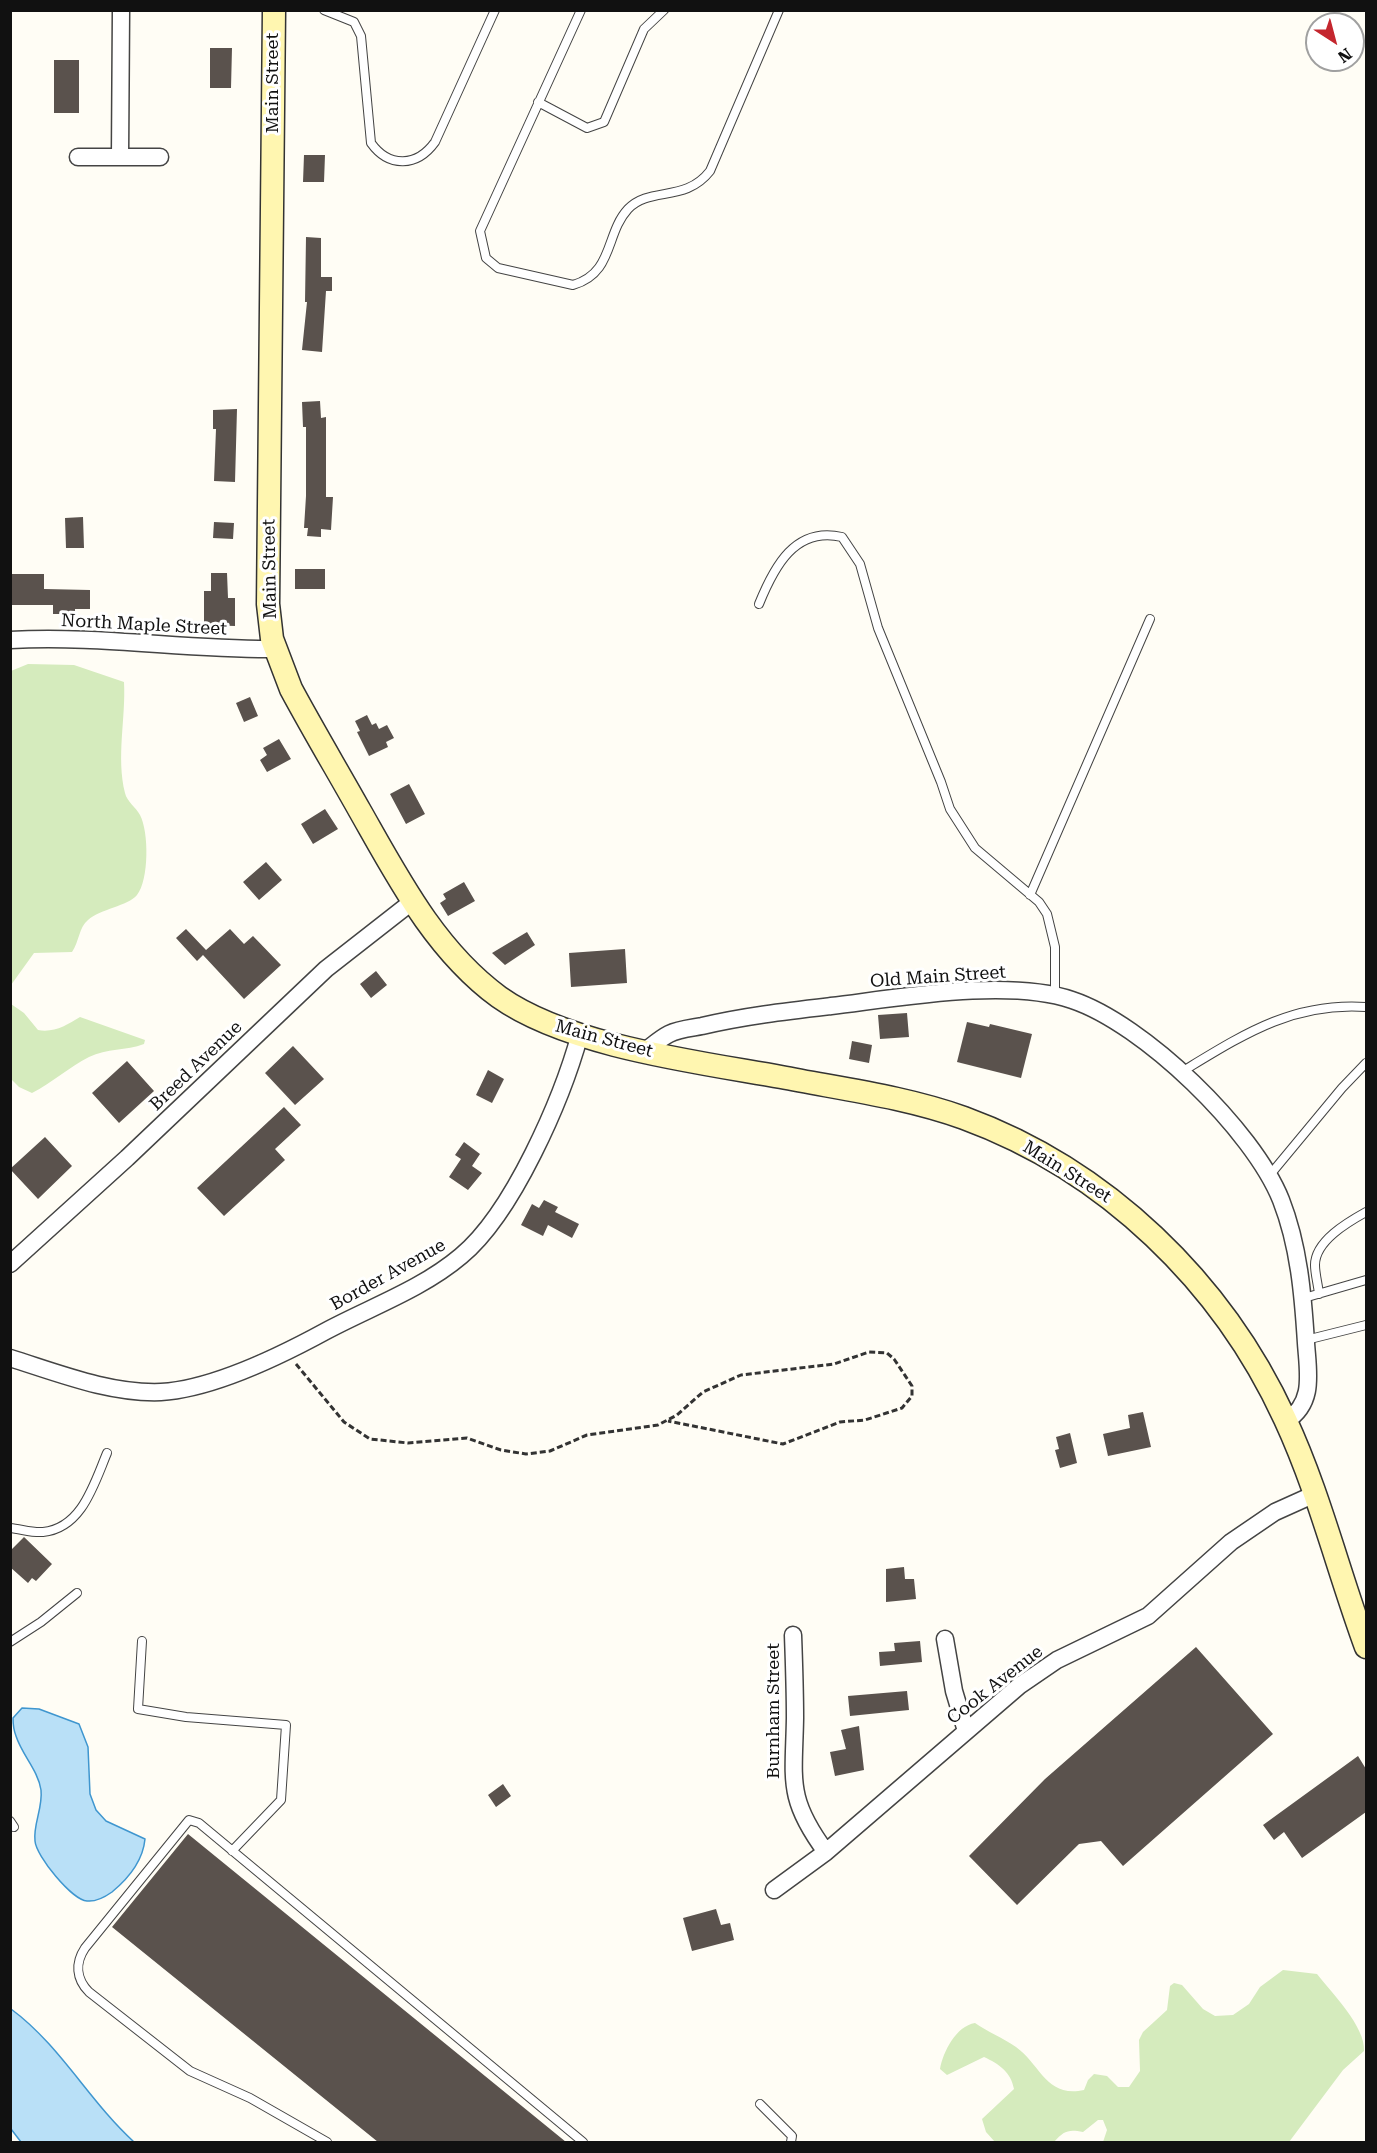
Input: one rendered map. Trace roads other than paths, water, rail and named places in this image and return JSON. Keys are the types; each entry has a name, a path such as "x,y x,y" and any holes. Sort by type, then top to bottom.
{"main road":[{"name":"Main Street","path":"274,10 268,604 275,649 296,700 412,901 445,946 484,986 533,1017 560,1029 645,1051 944,1112 1003,1134 1051,1159 1116,1203 1179,1261 1229,1324 1286,1421 1315,1494 1366,1647"}],"street":[{"path":"120,157 121,10"},
{"path":"78,157 160,157"},
{"name":"North Maple Street","path":"10,640 81,639 224,649 275,649"},
{"name":"Breed Avenue","path":"10,1264 128,1158 326,969 412,901"},
{"name":"Old Main Street","path":"645,1051 670,1034 720,1022 799,1009 976,991 1055,996 1091,1008 1145,1041 1184,1071 1235,1130 1269,1177 1286,1213 1312,1296 1306,1340 1306,1398 1299,1413 1286,1421"},
{"name":"Border Avenue","path":"10,1358 77,1379 132,1390 168,1391 199,1384 287,1352 435,1275 477,1240 506,1202 546,1126 571,1066 580,1034"},
{"name":"Cook Avenue","path":"774,1890 826,1852 1019,1686 1057,1660 1148,1616 1204,1564 1260,1521 1315,1494"},
{"name":"Burnham Street","path":"793,1635 795,1719 792,1780 802,1813 826,1852"},
{"path":"945,1639 954,1691 966,1731"}],"lane":[{"path":"324,10 354,22 361,36 371,143 380,155 397,160 413,160 427,153 435,142 495,10"},
{"path":"581,10 480,231 481,244 486,258 498,268 573,285 585,282 597,273 627,210 637,202 652,197 688,190 701,183 710,171 779,10"},
{"path":"538,102 588,129 604,122 644,29 664,10"},
{"path":"759,604 770,577 782,558 801,542 814,535 828,534 842,537 860,564 878,628 950,809 975,848 1030,895 1047,914 1055,947 1055,996"},
{"path":"1030,895 1150,619"},
{"path":"1184,1071 1268,1023 1320,1008 1366,1007"},
{"path":"1269,1177 1342,1088 1366,1063"},
{"path":"1366,1212 1330,1237 1319,1251 1315,1263 1312,1296 1366,1280"},
{"path":"1306,1340 1366,1325"},
{"path":"10,1528 43,1532 59,1528 70,1521 85,1502 107,1453"},
{"path":"10,1642 50,1616 77,1593"},
{"path":"142,1641 138,1709 186,1716 286,1725 281,1800 232,1851"},
{"path":"327,2142 250,2098 190,2071 89,1992 79,1977 79,1958 85,1948 186,1823 197,1821 583,2142"},
{"path":"760,2104 792,2136 791,2142"}],"water":[{"path":"22,1708 39,1709 79,1724 88,1747 90,1794 96,1810 106,1821 145,1839 138,1861 129,1875 112,1892 101,1899 87,1901 80,1899 64,1886 41,1857 37,1848 35,1828 41,1803 41,1790 37,1776 19,1743 13,1725 13,1718"},
{"path":"11,2009 45,2039 103,2109 134,2142 21,2142 11,2129"}]}
